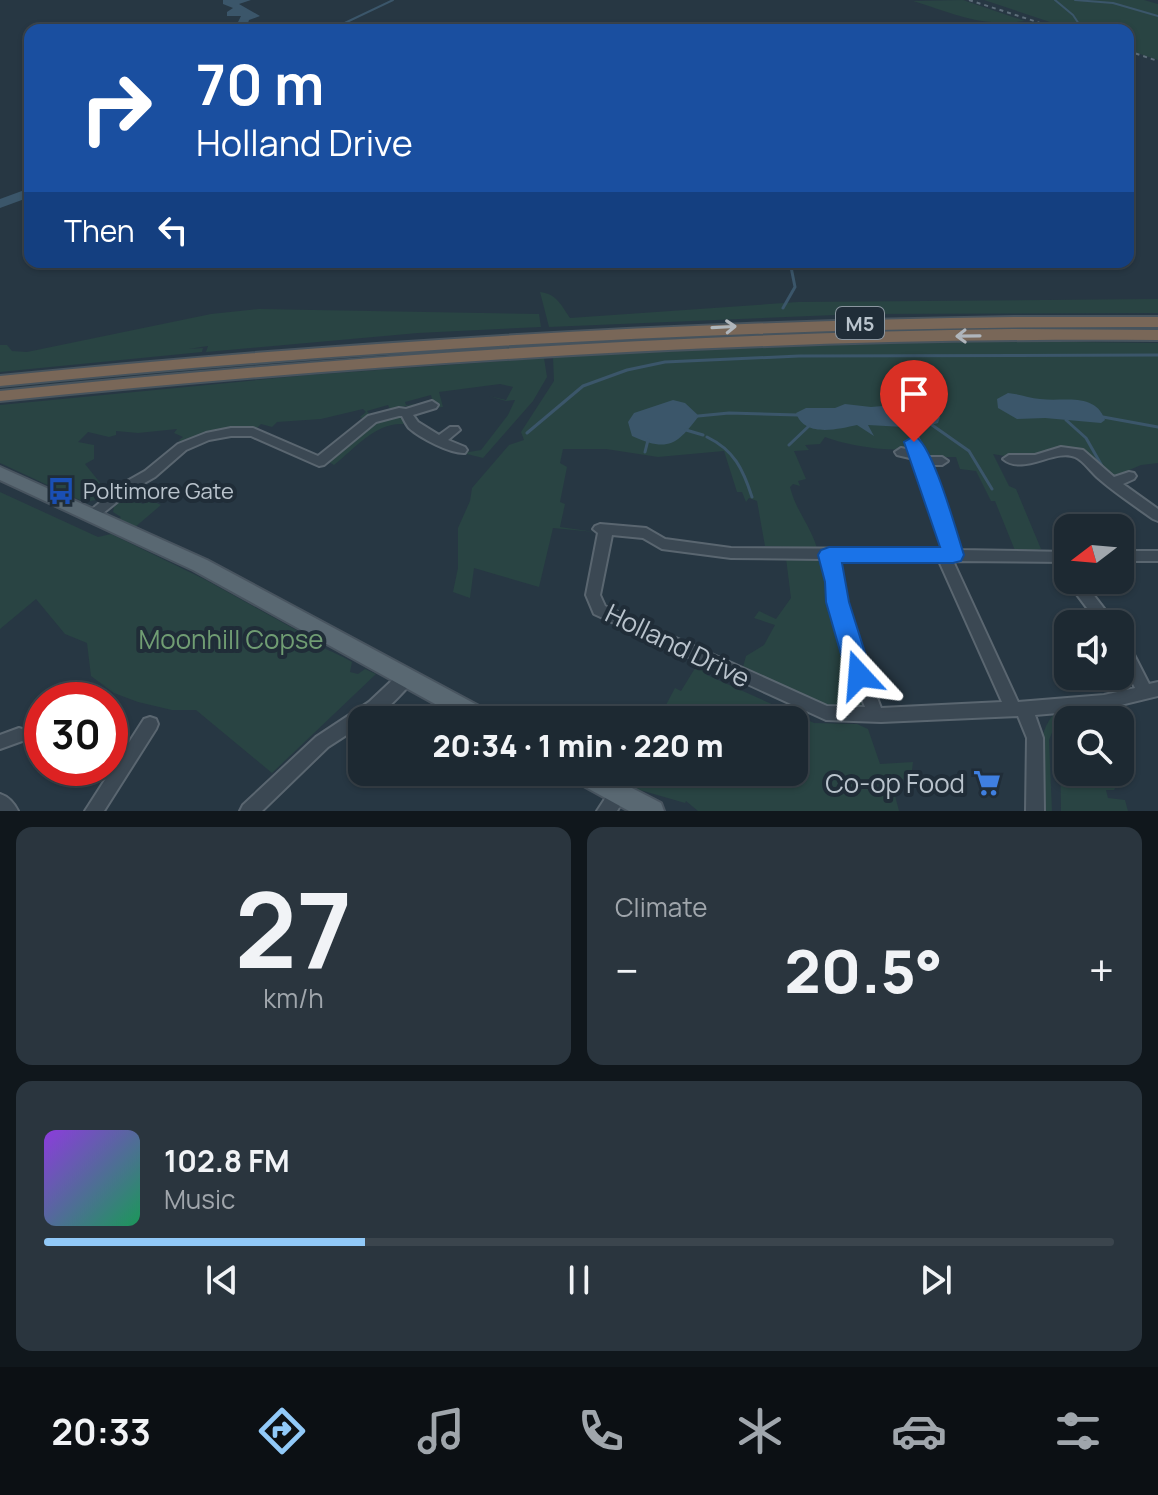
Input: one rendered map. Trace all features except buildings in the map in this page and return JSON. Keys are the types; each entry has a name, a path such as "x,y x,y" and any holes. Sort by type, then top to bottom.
{"highway":[{"name":"M5","path":"0,381 252,356 577,334 775,324 1158,322"},
{"name":"M5","path":"0,396 249,370 562,348 776,339 1158,335"}],"main road":[{"path":"0,473 200,565 458,706"},
{"path":"594,786 612,802 652,811"}],"street":[{"path":"92,515 182,447 210,436 253,432 326,464 372,419 432,405"},
{"path":"406,413 413,425 461,450"},
{"path":"439,441 454,430"},
{"path":"914,442 922,458 948,555 1019,710 1035,738 1035,811"},
{"path":"1009,459 1035,459 1073,451 1158,516"},
{"path":"901,452 942,461"},
{"path":"1113,483 1129,476"},
{"name":"Holland Drive","path":"1054,560 948,555 731,553 662,544 646,533 603,529 593,595 599,610 818,711 876,715 1019,710 1091,704 1151,690"},
{"path":"829,555 848,643 876,715"},
{"path":"1134,556 1158,556"},
{"path":"1085,594 1097,610"},
{"path":"1134,664 1151,690"},
{"path":"249,811 322,742 375,707 406,678"},
{"path":"94,811 150,724"},
{"path":"0,742 19,735"},
{"path":"0,802 9,811"}],"green space":[{"path":"963,0 1025,21 981,21 913,1"},
{"path":"984,0 1144,0 1158,4 1158,60 1134,52 1134,24 1056,24"},
{"path":"540,292 555,298 570,318 798,302 1158,299 1158,313 860,314 549,327"},
{"path":"259,309 539,314 541,327 418,333 206,352 208,346 188,349 203,348 202,352 0,372 0,345 7,345 12,351 27,352 211,314"},
{"path":"1001,341 1158,343 1158,463 1141,465 1113,477 1102,472 1077,447 1016,458 993,454 1009,486 1016,489 1041,549 1016,553 995,501 991,501 976,471 960,469 956,457 931,457 910,447 880,449 825,437 820,444 805,445 809,450 794,451 806,479 798,481 800,486 793,484 790,487 817,548 765,546 757,501 749,498 746,502 742,492 737,492 724,451 658,457 606,449 563,449 560,463 567,467 560,502 565,504 560,527 595,532 553,528 539,587 474,568 470,598 453,592 458,568 458,528 470,501 472,488 509,445 524,440 521,432 554,381 553,357 782,346"},
{"path":"544,358 547,377 533,401 483,458 463,453 481,450 508,415 515,400 506,401 489,396 506,400 513,387 500,384 439,392 443,407 434,408 431,395 405,402 406,405 418,404 390,409 388,405 367,411 370,415 364,419 360,417 366,412 363,409 321,419 277,422 272,427 261,424 256,429 222,430 181,443 179,440 183,437 174,433 177,429 138,433 116,431 116,435 109,437 88,432 78,442 94,445 94,459 85,464 105,489 117,488 101,499 84,502 0,463 0,405 309,375"},
{"path":"402,415 406,421 403,424 384,427 334,465 329,462 330,457 373,421"},
{"name":"Moonhill Copse","path":"0,492 98,537 111,534 204,579 352,662 350,672 358,674 365,669 376,674 272,773 196,710 172,710 138,702 128,698 128,682 99,682 91,676 87,643 65,634 36,599 0,629"},
{"path":"126,496 143,504 151,500 161,505 134,528 118,520 121,517 113,512"},
{"path":"786,558 818,558 826,562 832,586 829,591 865,706 839,709 822,705 745,672 746,656 764,645 775,625 754,618 759,611 776,619 791,598"},
{"path":"697,665 705,669 707,675 776,706 665,706 675,688 681,691"},
{"path":"1053,715 1054,728 1049,740 1052,811 1043,811 1040,774 1040,749 1046,725"},
{"path":"808,720 857,724 868,729 880,764 913,762 910,787 903,779 891,780 899,811 698,811 686,801 631,786 808,786"},
{"path":"1061,786 1116,786 1114,790 1106,790 1108,798 1125,800 1128,811 1061,811"}],"water":[{"path":"1008,393 1086,402 1094,405 1105,420 1101,423 1017,419 998,408 997,399"},
{"path":"673,400 685,403 699,416 678,439 664,445 632,436 628,422 634,413"},
{"path":"917,403 934,409 940,417 938,423 922,428 868,425 874,436 857,425 832,430 814,429 800,421 796,413 806,408 835,408 845,404 871,407"}],"waterway":[{"path":"243,24 244,18 255,16 245,12 231,14 241,8 227,2 246,0"},
{"path":"343,24 393,0"},
{"path":"1055,0 1079,24"},
{"path":"1075,0 1113,3 1158,16"},
{"path":"0,204 24,194"},
{"path":"783,308 795,287 791,268"},
{"path":"527,433 583,386 627,370 665,362 799,356 1158,355"},
{"path":"698,416 729,413 798,415"},
{"path":"1103,417 1158,427"},
{"path":"1066,420 1086,438 1102,466"},
{"path":"789,445 810,425"},
{"path":"932,425 969,451 992,489"},
{"path":"686,430 703,435"},
{"path":"707,437 731,454 752,497"},
{"path":"645,452 648,440"}],"railway":[{"path":"969,0 1043,24"},
{"path":"1134,53 1158,61"}],"place":[{"name":"Poltimore Gate","path":"61,491"},
{"name":"Co-op Food","path":"987,783"}],"route":[{"path":"859,675 837,602 829,555 953,555 914,442"}]}
